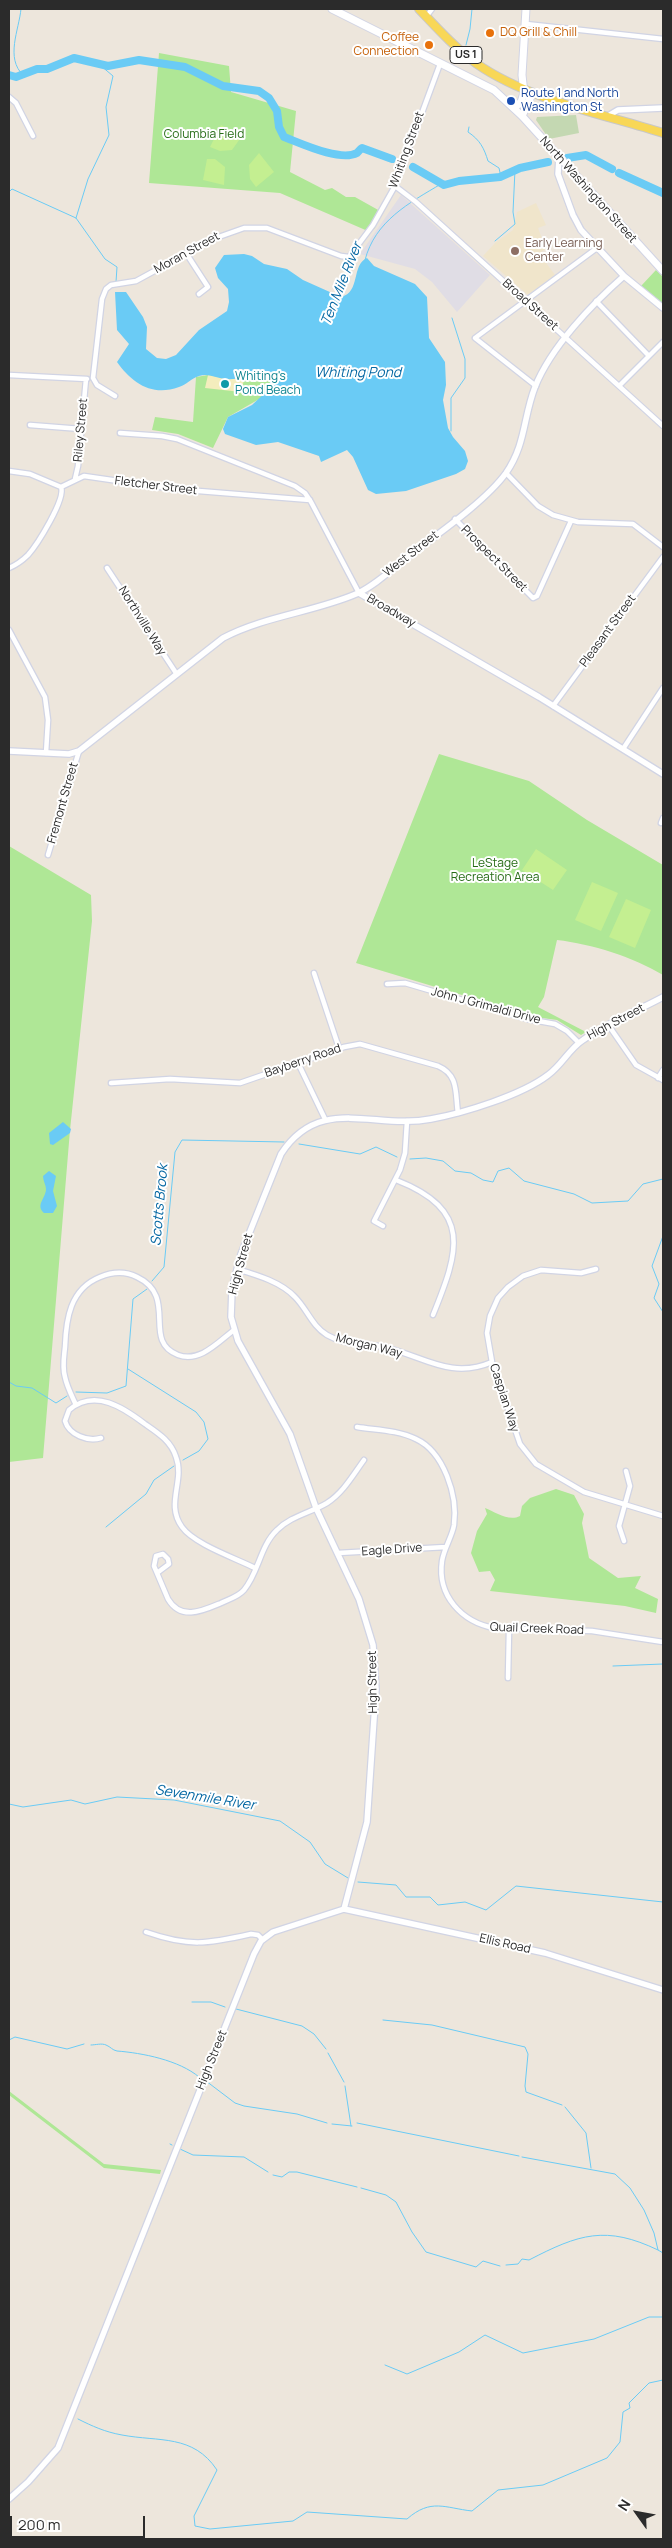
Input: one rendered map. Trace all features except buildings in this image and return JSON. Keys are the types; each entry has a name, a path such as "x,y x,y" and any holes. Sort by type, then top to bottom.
{"main road":[{"name":"North Washington Street","path":"332,9 494,90 522,116 663,271"},
{"name":"US 1","path":"419,9 472,60 523,88 663,133"},
{"path":"514,108 524,97 526,9"},
{"path":"522,116 533,92"}],"street":[{"path":"426,17 432,9"},
{"path":"526,24 663,39"},
{"name":"Whiting Street","path":"349,257 373,225 395,186 440,64"},
{"path":"9,97 16,103 33,136"},
{"path":"608,116 618,110 663,108"},
{"path":"559,158 558,174 573,215 582,230 624,276 663,308"},
{"name":"Broad Street","path":"395,186 416,202 663,426"},
{"name":"Moran Street","path":"93,378 103,295 106,289 115,284 141,279 224,233 258,227 279,232 341,256 349,257"},
{"path":"536,386 475,338 597,248"},
{"path":"186,253 208,288 199,294"},
{"name":"West Street","path":"79,751 212,645 230,634 359,593 455,519 506,473 524,438 536,386 565,337 596,301 624,276"},
{"path":"596,301 649,356"},
{"path":"619,386 663,342"},
{"path":"9,375 93,378 97,385 115,396"},
{"name":"Riley Street","path":"74,480 78,466 86,379"},
{"path":"30,425 81,429"},
{"name":"Broadway","path":"120,433 162,436 185,442 295,486 305,493 310,500 359,593 554,706 663,774"},
{"path":"9,471 30,474 61,487 62,499 37,543 24,559 9,568"},
{"path":"506,473 542,509 572,521 633,524 663,547"},
{"name":"Fletcher Street","path":"61,487 84,476 174,489 310,500"},
{"name":"Prospect Street","path":"455,519 534,598 537,596 572,521"},
{"name":"Pleasant Street","path":"554,706 663,557"},
{"name":"Northville Way","path":"107,568 176,673"},
{"path":"9,630 45,697 48,720 46,753"},
{"path":"623,749 663,688"},
{"path":"9,752 69,754 79,751"},
{"name":"Fremont Street","path":"48,855 79,751"},
{"path":"314,973 339,1048"},
{"name":"John J Grimaldi Drive","path":"387,984 400,982 530,1020 555,1024 564,1028 579,1043"},
{"name":"High Street","path":"344,1909 366,1822 376,1674 373,1645 367,1621 338,1553 316,1508 290,1434 234,1330 231,1302 237,1269 245,1243 281,1154 296,1135 325,1119 407,1121 425,1120 458,1113 538,1082 551,1073 579,1043 663,997"},
{"path":"609,1026 636,1065 661,1079 663,1070"},
{"name":"Bayberry Road","path":"111,1083 170,1079 235,1084 339,1048 360,1044 443,1068 452,1075 454,1080 458,1113"},
{"path":"298,1063 325,1119"},
{"path":"383,1226 374,1221 396,1180 404,1158 407,1121"},
{"path":"396,1180 421,1190 433,1198 444,1211 452,1230 454,1245 452,1261 433,1315"},
{"name":"Morgan Way","path":"237,1269 282,1287 295,1296 317,1328 335,1339 346,1343 379,1346 440,1367 470,1368 492,1362"},
{"name":"Caspian Way","path":"596,1269 581,1274 541,1270 523,1276 508,1287 498,1298 490,1316 487,1333 492,1362 520,1444 529,1457 545,1470 584,1492 663,1516"},
{"path":"76,1406 64,1376 67,1319 77,1296 96,1279 114,1274 127,1274 149,1285 156,1295 160,1307 158,1327 162,1341 169,1349 179,1355 198,1356 234,1330"},
{"path":"101,1438 86,1439 68,1427 65,1421 67,1413 76,1406 98,1401 117,1404 165,1439 175,1453 179,1465 174,1505 182,1528 198,1540 255,1568"},
{"name":"Quail Creek Road","path":"356,1427 403,1434 418,1439 431,1449 442,1466 452,1493 454,1522 442,1560 443,1585 454,1606 474,1622 509,1630 592,1631 663,1642"},
{"path":"157,1573 172,1605 183,1612 192,1614 238,1595 247,1585 275,1531 288,1520 316,1508 337,1494 364,1460"},
{"path":"624,1541 619,1526 630,1486 626,1471"},
{"name":"Eagle Drive","path":"338,1553 446,1547"},
{"path":"508,1678 509,1630"},
{"path":"146,1932 175,1941 197,1944 251,1934 258,1935 262,1939 273,1932 344,1909"},
{"name":"Ellis Road","path":"344,1909 545,1953 663,1990"},
{"name":"High Street","path":"9,2499 35,2476 58,2448 254,1954 262,1939"}],"shaded area":[{"path":"401,195 490,275 457,312 432,282 415,269 360,254"},
{"name":"Early Learning Center","path":"536,203 546,225 538,228 546,249 539,253 555,275 528,295 483,256 495,243 513,230 517,212"}],"green space":[{"name":"Columbia Field","path":"159,53 229,66 231,92 296,111 290,172 325,190 332,188 346,197 355,197 380,211 375,228 370,232 280,193 149,183"},
{"path":"576,115 579,133 549,139 536,120 537,117"},
{"path":"221,125 242,136 232,150 220,151 210,147"},
{"path":"259,153 274,172 256,187 250,179 249,165"},
{"path":"207,159 215,159 225,167 224,185 203,180"},
{"path":"656,270 663,277 663,304 641,286"},
{"path":"208,375 263,376 269,379 271,387 261,398 228,417 213,448 178,434 152,430 155,417 193,422 196,377"},
{"name":"LeStage Recreation Area","path":"439,754 529,781 587,820 663,865 663,975 639,962 612,952 557,940 544,997 538,1007 586,1032 581,1035 557,1020 535,1017 356,963"},
{"path":"9,846 91,895 92,921 70,1130 43,1458 9,1462"},
{"path":"536,849 567,870 553,890 522,870"},
{"path":"592,882 618,893 601,931 575,920"},
{"path":"626,899 651,910 635,948 609,937"},
{"path":"556,1489 574,1495 584,1514 582,1523 589,1558 618,1578 641,1576 635,1588 658,1599 656,1613 625,1606 490,1591 495,1580 490,1571 479,1572 471,1553 477,1531 487,1514 485,1508 502,1516 516,1518 520,1516 522,1506 530,1498"},
{"path":"9,2091 104,2164 161,2170 160,2174 104,2168 9,2095"}],"sand":[{"name":"Whiting's Pond Beach","path":"208,375 229,379 245,376 241,392 205,388"}],"water":[{"name":"Whiting Pond","path":"244,254 252,256 264,264 287,269 303,280 341,297 351,290 359,266 367,258 374,266 415,284 427,297 429,338 445,362 446,385 443,400 448,428 465,451 468,461 465,469 456,474 406,491 376,494 368,490 353,457 347,450 321,462 319,456 278,442 256,445 225,434 223,429 228,417 252,405 269,389 270,382 267,378 256,376 230,379 202,375 179,387 160,390 144,386 129,376 117,362 129,344 117,330 115,292 126,292 143,317 147,327 146,349 157,358 166,359 176,355 199,330 227,311 229,302 228,289 218,278 215,268 224,255"},
{"path":"63,1122 71,1129 70,1133 53,1145 50,1144 49,1133"},
{"path":"49,1171 56,1176 53,1191 57,1206 53,1213 44,1213 41,1207 46,1192 43,1176"}],"waterway":[{"path":"21,9 14,52 18,68 23,75"},
{"path":"466,45 472,9"},
{"name":"Ten Mile River","path":"9,75 16,77 37,69 47,69 74,58 108,66 139,60 185,67 223,86 259,91 269,98 277,111 279,127 284,137 331,153 350,155 357,153 362,148 392,159"},
{"path":"76,218 88,179 109,135 106,107 113,76 100,65"},
{"path":"469,127 468,132 481,145 488,161 499,168 501,177"},
{"name":"Ten Mile River","path":"567,158 586,155 612,169"},
{"name":"Ten Mile River","path":"413,167 444,185 459,181 500,177 520,168 548,162"},
{"path":"495,241 515,224 513,212 515,170"},
{"name":"Ten Mile River","path":"619,173 663,193"},
{"name":"Ten Mile River","path":"365,260 370,246 385,224 417,198 441,184"},
{"name":"Ten Mile River","path":"9,192 12,189 76,218 105,259 117,267 116,282"},
{"path":"451,431 451,398 465,378 465,359 452,318"},
{"name":"Scotts Brook","path":"152,1281 164,1267 175,1152 182,1140 284,1142"},
{"name":"Scotts Brook","path":"299,1144 360,1154 376,1147 397,1157"},
{"name":"Scotts Brook","path":"410,1159 426,1158 443,1161 455,1171 471,1173 483,1180 493,1182 498,1171 509,1168 524,1181 574,1194 592,1203 628,1201 643,1184 663,1179"},
{"path":"663,1236 652,1266 659,1284 654,1298 663,1312"},
{"name":"Scotts Brook","path":"76,1392 107,1393 126,1386 133,1299 147,1289"},
{"path":"128,1369 196,1412 204,1422 208,1439 199,1451 183,1460"},
{"name":"Scotts Brook","path":"9,1382 16,1386 32,1388 56,1403 67,1396"},
{"path":"106,1527 146,1494 154,1480 174,1466"},
{"path":"613,1666 663,1664"},
{"name":"Sevenmile River","path":"9,1804 23,1807 71,1800 85,1804 117,1797 174,1800 280,1821 310,1842 325,1864 348,1878"},
{"name":"Sevenmile River","path":"358,1882 396,1885 406,1897 430,1897 438,1905 465,1902 486,1910 516,1886 663,1902"},
{"path":"192,2002 211,2002 225,2007"},
{"path":"236,2009 302,2026 314,2034 326,2049"},
{"path":"383,2020 432,2025 525,2047 528,2054 526,2092 562,2105"},
{"path":"9,2040 15,2037 67,2049 84,2044"},
{"path":"91,2045 104,2044 117,2051 160,2058 181,2066 199,2077"},
{"path":"328,2053 344,2082"},
{"path":"206,2081 235,2103 297,2114 327,2123"},
{"path":"345,2086 351,2126"},
{"path":"565,2107 586,2133 591,2168"},
{"path":"357,2123 519,2156"},
{"path":"332,2124 352,2126"},
{"path":"180,2149 193,2155 244,2157 268,2172"},
{"path":"522,2157 615,2174 630,2188 644,2210 654,2233 658,2250 663,2253"},
{"path":"273,2175 282,2177 289,2172 297,2172 357,2187"},
{"path":"361,2188 386,2195 396,2202 412,2232 426,2252 476,2267 483,2261 500,2266"},
{"path":"506,2265 518,2264 522,2259 529,2260 563,2244 593,2236 623,2237 658,2250"},
{"path":"385,2365 407,2374 459,2352 485,2335 523,2353 594,2339 649,2317 663,2317"},
{"path":"78,2419 116,2434 186,2445 208,2458 217,2470 194,2516 195,2526 210,2529 293,2521 307,2512 407,2519 423,2508 431,2506 472,2511 498,2490 543,2485 607,2458 620,2442 623,2412 630,2408 629,2403 649,2383 663,2380"}],"place":[{"name":"DQ Grill & Chill","path":"490,33"},
{"name":"Coffee Connection","path":"429,45"},
{"name":"Route 1 and North Washington St","path":"511,101"},
{"name":"Early Learning Center","path":"515,251"},
{"name":"Whiting's Pond Beach","path":"225,384"}]}
